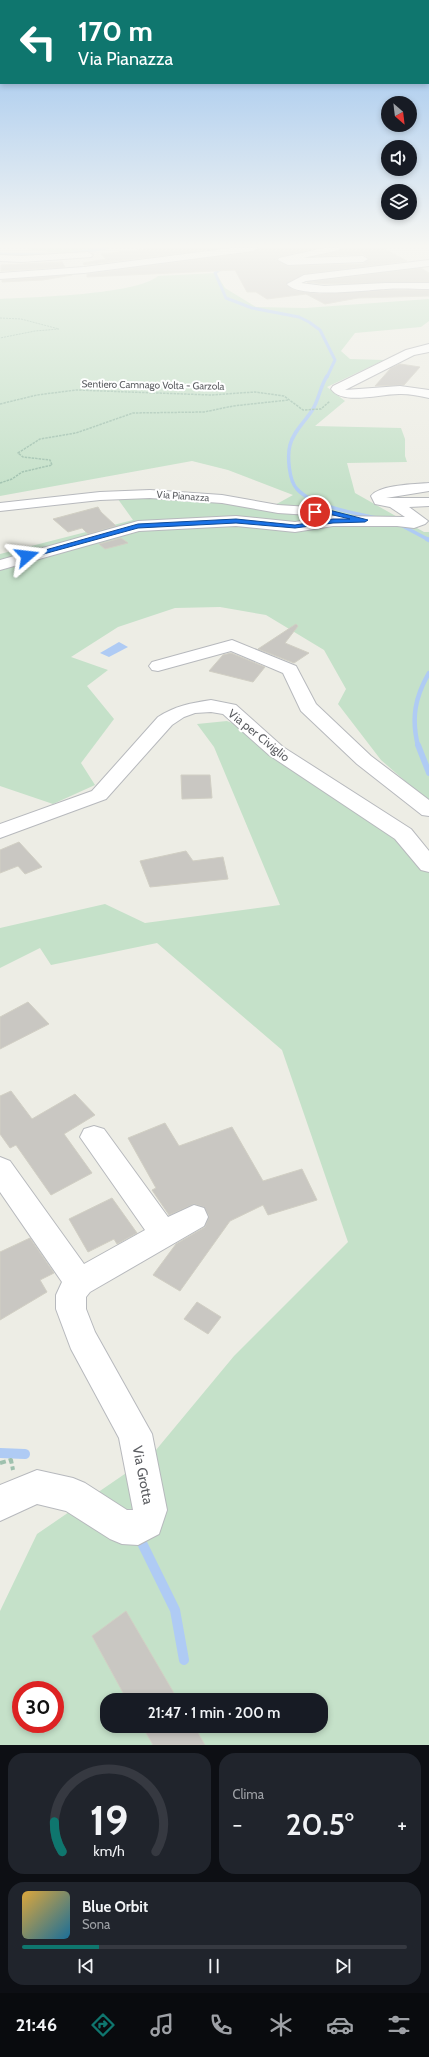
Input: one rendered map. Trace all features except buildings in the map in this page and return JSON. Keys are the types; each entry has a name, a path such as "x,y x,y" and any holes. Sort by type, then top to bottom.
{"street":[{"path":"429,348 410,352 336,389 340,392 348,394 400,390 429,394"},
{"path":"429,487 387,492 378,496 380,501 395,504 429,502"},
{"name":"Via Pianazza","path":"0,506 125,494 168,495 246,502 278,509 329,512 365,520"},
{"name":"Via Pianazza","path":"0,565 138,526 236,521 295,527 333,521 365,520 414,523 420,521 395,504"},
{"path":"158,666 232,645 290,670 308,707 364,760 429,810"},
{"name":"Via per Civiglio","path":"0,831 99,795 133,759 165,721 182,711 211,706 229,709 276,751 403,834 429,865"},
{"path":"94,1137 164,1234"},
{"path":"0,1169 79,1282 194,1217"},
{"name":"Via Grotta","path":"0,1504 17,1494 37,1487 73,1495 122,1527 138,1528 147,1522 150,1510 135,1434 82,1339 71,1309 71,1295 79,1282"}],"path":[{"path":"0,338 34,331 54,329"},
{"name":"Sentiero Camnago Volta - Garzola","path":"0,404 37,395 76,390 211,395 255,392 284,396 303,410 321,409"},
{"path":"0,484 12,479 22,472 52,465 50,460 23,457 18,453 40,439 76,433 133,413 204,412 233,406 289,400"}],"green space":[{"path":"0,329 394,329 355,333 341,351 350,359 384,360 327,387 345,401 315,426 401,428 405,439 405,456 407,462 347,463 355,493 424,532 429,532 429,802 381,760 338,704 346,689 324,650 266,615 220,607 175,608 118,627 71,657 108,670 87,686 114,719 81,763 95,785 53,804 0,786 0,554 133,520 115,495 273,506 293,495 228,470 192,461 0,496"},
{"path":"227,721 242,727 401,840 429,869 429,1745 0,1745 0,1611 37,1534 151,1456 234,1356 348,1242 282,1050 157,943 51,965 40,948 0,968 0,928 105,904 145,923 280,905 214,747 197,724"}],"water":[{"path":"119,642 128,647 109,657 100,653"}],"waterway":[{"path":"319,329 335,360 327,377"},
{"path":"327,376 313,409 297,430 290,445 289,462 292,480 297,489 314,501 337,509 382,519"},
{"path":"397,523 429,540 427,539"},
{"path":"418,746 415,726 416,708 420,691 429,673"},
{"path":"418,745 429,773"},
{"path":"0,1453 25,1454"},
{"path":"140,1539 175,1610 184,1660"}],"route":[{"path":"27,556 126,528 138,526 236,521 295,527 333,521 365,520 329,512 315,512"}]}
